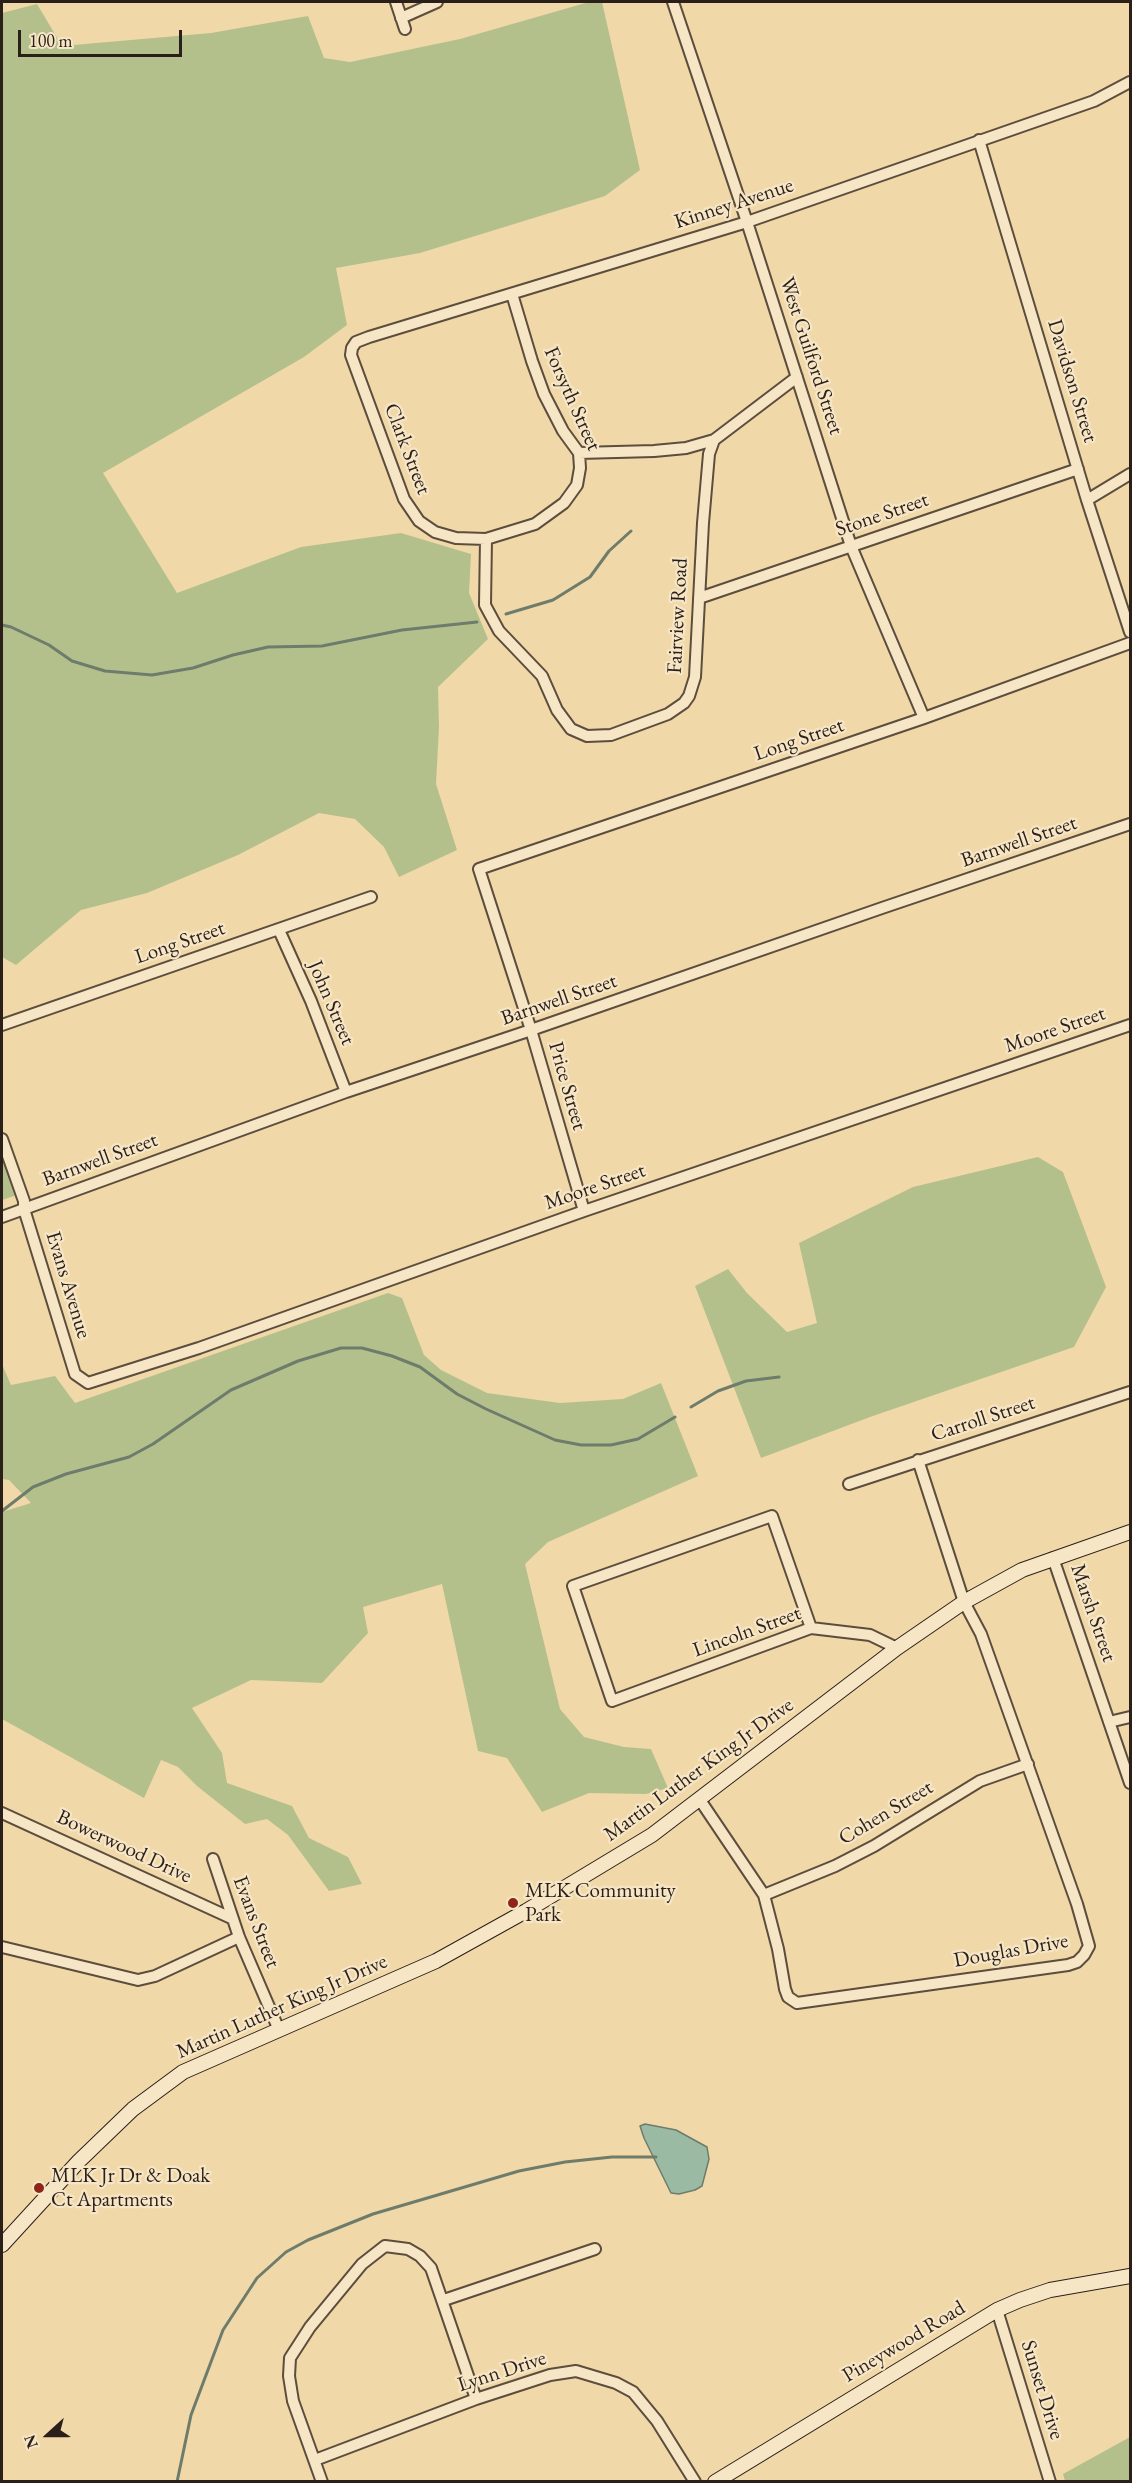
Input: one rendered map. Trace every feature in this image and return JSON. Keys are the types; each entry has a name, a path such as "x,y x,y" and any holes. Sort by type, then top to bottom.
{"street":[{"path":"396,2 405,29"},
{"path":"401,18 438,2"},
{"name":"West Guilford Street","path":"673,2 747,222 851,546 924,718"},
{"name":"Kinney Avenue","path":"351,355 351,348 356,342 369,337 747,222 1094,101 1131,82"},
{"name":"Davidson Street","path":"979,140 1087,500 1131,632"},
{"name":"Forsyth Street","path":"486,539 535,524 564,502 577,485 580,468 579,453 558,422 544,394 512,294"},
{"name":"Clark Street","path":"351,355 410,511 419,521 435,532 456,538 486,539"},
{"path":"579,453 686,448 714,440 797,377"},
{"name":"Fairview Road","path":"486,539 485,605 499,631 542,676 563,720 571,729 587,736 611,735 668,714 684,703 693,688 695,677 704,512 710,454 714,440"},
{"name":"Stone Street","path":"699,598 1078,469"},
{"path":"1087,500 1131,474"},
{"name":"Long Street","path":"479,869 924,718 1131,643"},
{"name":"Barnwell Street","path":"2,1217 346,1092 1131,824"},
{"name":"Price Street","path":"479,869 531,1030 584,1211"},
{"name":"Long Street","path":"2,1025 371,897"},
{"name":"John Street","path":"279,930 311,1001 346,1092"},
{"name":"Moore Street","path":"75,1374 80,1380 88,1383 99,1381 211,1344 584,1211 1131,1025"},
{"name":"Evans Avenue","path":"2,1139 24,1201 24,1209 75,1374"},
{"name":"Carroll Street","path":"849,1484 1131,1392"},
{"name":"Douglas Drive","path":"700,1800 764,1895 778,1948 785,1989 788,1997 797,2003 1077,1962 1084,1955 1089,1946 1087,1936 981,1634 964,1602 918,1460"},
{"name":"Lincoln Street","path":"810,1628 772,1516 573,1586 612,1701 810,1628 870,1635 897,1648"},
{"name":"Martin Luther King Jr Drive","path":"2,2245 82,2158 133,2109 183,2072 436,1961 526,1911 652,1835 897,1648 964,1602 1022,1570 1131,1532"},
{"name":"Marsh Street","path":"1053,1558 1131,1784"},
{"path":"1109,1722 1131,1718"},
{"name":"Cohen Street","path":"764,1895 835,1866 874,1846 980,1781 1028,1764"},
{"name":"Bowerwood Drive","path":"2,1813 231,1918"},
{"name":"Evans Street","path":"213,1859 238,1937 279,2030"},
{"path":"2,1947 138,1980 155,1976 238,1937"},
{"path":"322,2481 292,2401 289,2376 290,2358 310,2327 362,2264 385,2246 408,2249 420,2256 432,2268 476,2399"},
{"path":"444,2300 595,2249"},
{"name":"Pineywood Road","path":"715,2481 997,2310 1050,2290 1131,2276"},
{"name":"Sunset Drive","path":"997,2310 1050,2481"},
{"name":"Lynn Drive","path":"315,2460 476,2399 550,2375 576,2371 616,2383 633,2392 645,2405 695,2481"}],"green space":[{"path":"589,2 602,2 640,170 605,196 420,253 336,268 347,325 304,357 103,473 177,593 301,547 401,533 471,554 469,593 488,639 438,687 439,727 436,784 457,850 399,877 384,847 355,819 319,813 238,855 147,893 81,910 16,965 2,957 2,13 37,4 62,46 211,33 308,16 324,58 350,62 460,39"},
{"path":"2,1153 17,1195 2,1200"},
{"path":"1038,1157 1063,1172 1106,1287 1074,1347 870,1417 761,1458 695,1286 728,1269 747,1293 787,1332 817,1323 799,1243 913,1187"},
{"path":"388,1293 402,1298 424,1355 441,1370 487,1393 560,1403 623,1399 661,1383 698,1476 548,1542 525,1564 560,1709 584,1737 624,1747 651,1749 668,1788 646,1794 589,1793 542,1812 507,1758 478,1751 442,1584 363,1607 368,1633 322,1683 251,1680 192,1708 222,1753 227,1783 292,1806 309,1838 348,1857 362,1884 329,1891 288,1835 267,1819 245,1824 197,1786 178,1767 161,1760 144,1798 2,1719 2,1512 31,1503 9,1480 2,1479 2,1364 11,1385 55,1376 75,1403"},
{"path":"1130,2437 1130,2481 1065,2481 1063,2474"}],"shaded area":[{"path":"645,2124 676,2130 707,2147 709,2159 702,2186 679,2194 671,2193 644,2138 640,2126"}],"waterway":[{"path":"506,614 553,600 590,577 609,551 631,531"},
{"path":"2,625 49,645 72,661 105,671 152,675 193,668 268,647 322,646 402,630 477,622"},
{"path":"2,1511 33,1487 66,1474 129,1457 153,1444 231,1390 298,1361 341,1348 362,1348 420,1367 457,1394 555,1440 581,1445 611,1445 638,1439 675,1417"},
{"path":"691,1407 718,1391 746,1381 779,1377"},
{"path":"177,2482 191,2415 223,2330 257,2278 286,2252 308,2240 373,2214 519,2171 565,2162 612,2157 656,2157"}],"place":[{"name":"MLK Community Park","path":"513,1903"},
{"name":"MLK Jr Dr & Doak Ct Apartments","path":"39,2188"}]}
